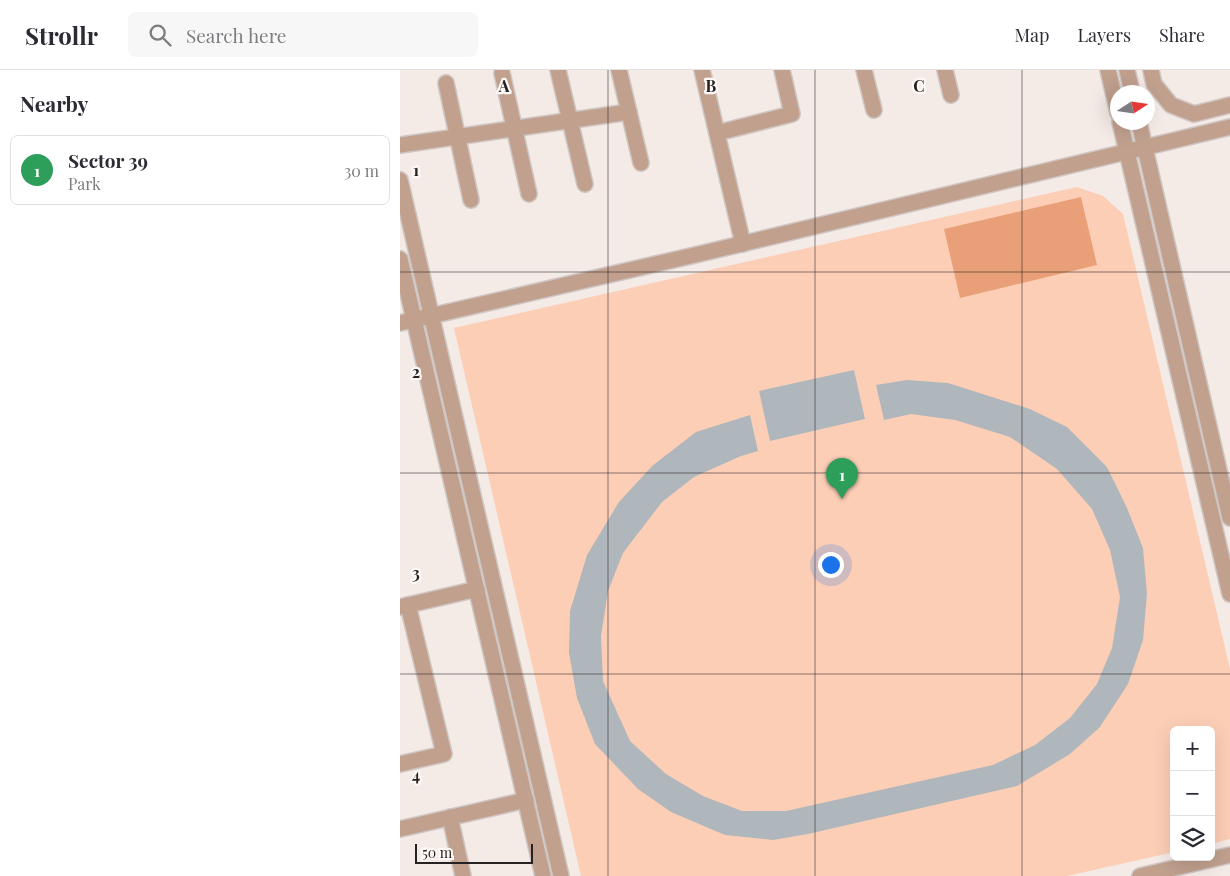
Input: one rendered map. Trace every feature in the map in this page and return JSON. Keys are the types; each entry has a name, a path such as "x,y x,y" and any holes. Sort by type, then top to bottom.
{"street":[{"path":"558,70 585,184"},
{"path":"619,70 641,163"},
{"path":"702,70 743,244"},
{"path":"717,133 792,114 782,70"},
{"path":"864,70 874,110"},
{"path":"945,70 951,95"},
{"path":"1108,70 1111,85"},
{"path":"1127,70 1130,85"},
{"path":"1151,70 1154,84 1171,105 1194,114 1230,105"},
{"path":"502,73 529,194"},
{"path":"446,83 472,200"},
{"path":"400,145 629,112"},
{"path":"407,322 743,244 1230,127"},
{"path":"1122,130 1230,594"},
{"path":"1141,130 1228,495 1230,518"},
{"path":"400,180 561,876"},
{"path":"400,259 407,322 477,589 543,876"},
{"path":"400,764 444,754 404,606 477,589"},
{"path":"400,829 526,800"},
{"path":"450,818 463,876"},
{"path":"1140,876 1230,856"}],"shaded area":[{"path":"1077,187 1103,196 1123,214 1230,669 1230,839 1215,843 1215,726 1170,726 1170,853 1067,876 581,876 454,328"},
{"path":"1081,197 1097,265 960,298 944,229"}],"building":[{"path":"854,370 865,419 770,441 759,391"},
{"path":"907,380 948,383 1030,409 1067,427 1107,467 1127,508 1143,548 1147,594 1143,640 1128,684 1100,727 1070,754 1017,786 808,834 773,840 725,835 671,812 638,789 595,744 577,698 569,653 570,611 587,555 619,502 652,466 696,432 750,415 758,451 741,456 694,477 662,502 623,553 608,591 601,636 603,681 630,741 666,774 703,796 742,811 786,811 993,765 1035,745 1070,718 1097,684 1112,648 1120,597 1110,550 1092,509 1057,469 1010,437 955,420 911,414 884,420 876,385"}],"place":[{"name":"Sector 39","path":"842,499"}]}
